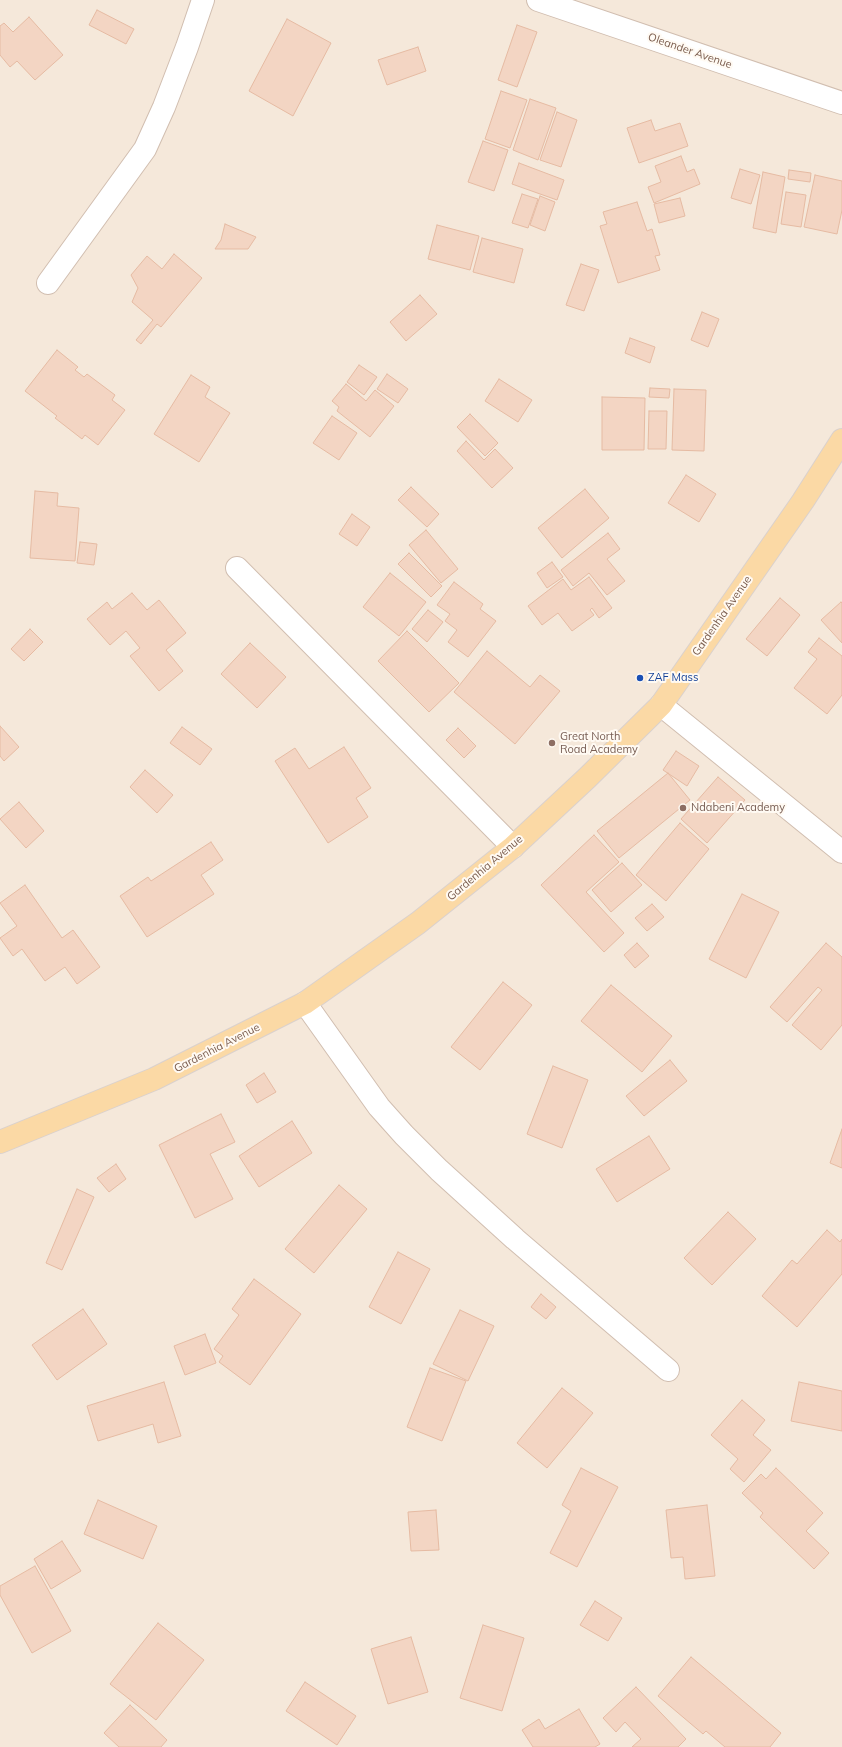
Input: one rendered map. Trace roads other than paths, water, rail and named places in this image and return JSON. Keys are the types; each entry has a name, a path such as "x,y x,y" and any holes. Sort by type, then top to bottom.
{"main road":[{"name":"Gardenhia Avenue","path":"0,1142 154,1079 305,1003 418,923 513,847 587,778 660,704 802,501 842,440"}],"street":[{"path":"48,283 145,149 164,107 203,0"},
{"name":"Oleander Avenue","path":"538,0 842,103"},
{"path":"237,568 513,847"},
{"path":"660,704 842,852"},
{"path":"305,1003 379,1107 414,1145 439,1170 515,1239 668,1370"}],"place":[{"name":"ZAF Mass","path":"640,678"},
{"name":"Great North Road Academy","path":"552,743"},
{"name":"Ndabeni Academy","path":"683,808"}]}
